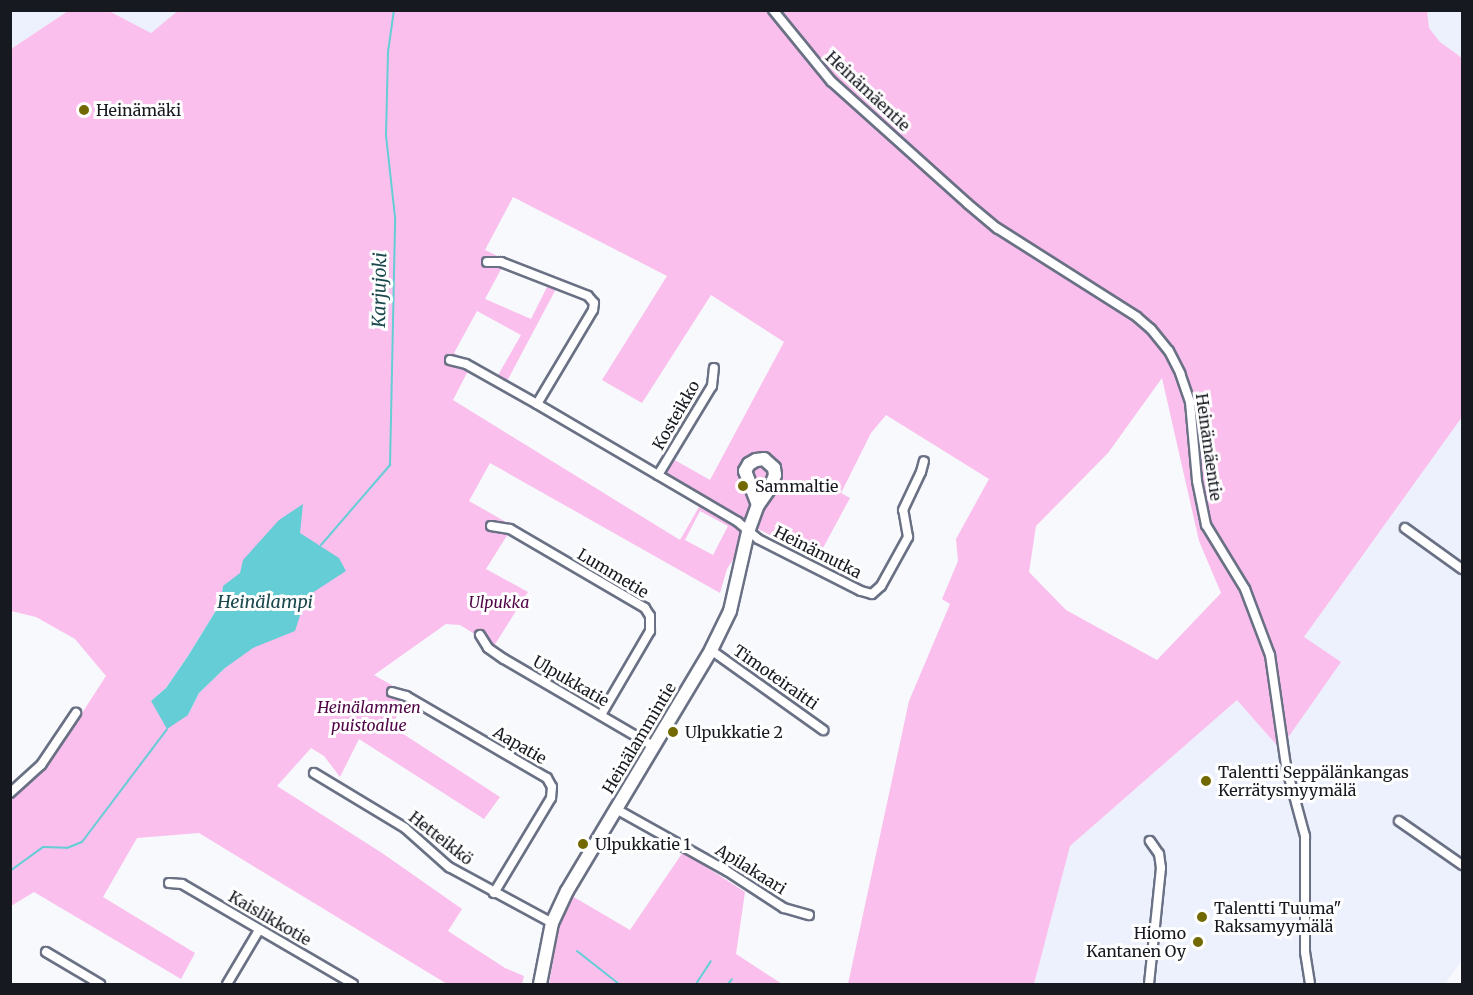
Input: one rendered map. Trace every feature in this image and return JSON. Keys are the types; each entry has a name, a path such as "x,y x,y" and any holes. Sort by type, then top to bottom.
{"street":[{"name":"Heinämäentie","path":"773,10 831,81 968,204 997,228 1137,317 1161,338 1169,351 1190,402 1197,481 1206,525 1245,589 1270,656 1286,766 1305,836 1305,952 1310,984"},
{"path":"487,262 501,262 588,296 594,303 593,310 537,404"},
{"path":"450,360 466,364 537,404 738,522 748,532"},
{"name":"Kosteikko","path":"658,476 712,386 714,368"},
{"name":"Heinämutka","path":"748,532 861,591 872,594 882,586 908,537 903,510 924,461"},
{"name":"Heinälammintie","path":"540,984 552,923 567,891 711,650 730,611 748,532 758,505"},
{"name":"Lummetie","path":"491,526 510,529 645,608 650,616 650,631 601,715"},
{"path":"1405,528 1462,568"},
{"name":"Ulpukkatie","path":"480,636 488,648 653,746"},
{"name":"Timoteiraitti","path":"711,650 823,730"},
{"name":"Aapatie","path":"392,692 406,696 547,778 552,787 551,798 494,893"},
{"path":"10,793 41,765 76,713"},
{"name":"Hetteikkö","path":"314,773 405,828 449,867 552,923"},
{"name":"Apilakaari","path":"616,809 727,871 784,908 809,915"},
{"path":"1399,821 1462,865"},
{"path":"1149,984 1161,868 1159,854 1150,842"},
{"name":"Kaislikkotie","path":"169,883 182,884 353,984"},
{"path":"227,984 259,930"},
{"path":"46,952 100,984"}],"shaded area":[{"path":"11,11 68,11 11,49"},
{"path":"109,11 179,11 151,33"},
{"path":"1427,11 1462,11 1462,58 1440,42 1429,28"},
{"path":"1462,417 1462,960 1445,984 1034,984 1070,846 1237,700 1279,748 1304,637"}],"green space":[{"path":"179,10 1427,10 1429,28 1440,42 1462,58 1462,417 1304,637 1341,662 1280,749 1237,700 1070,846 1034,984 848,984 909,701 950,604 942,599 958,561 956,539 989,479 886,415 871,433 841,493 850,498 817,559 754,527 727,569 720,593 490,463 469,501 513,526 486,569 528,592 494,646 460,625 446,624 374,675 409,695 391,726 500,797 484,819 359,739 340,777 324,756 311,748 277,786 382,853 462,909 448,931 505,968 524,976 522,984 447,984 199,833 137,838 103,897 195,953 181,979 34,892 11,906 11,801 51,761 106,676 75,639 36,617 11,611 11,49 68,11 109,11 151,33","holes":["513,197 667,276 602,380 642,403 711,295 784,342 710,480 673,459 664,477 703,500 680,540 453,400 472,363 454,353 477,311 521,335 497,377 506,383 557,287 548,285 531,319 485,299 506,260 485,250","1162,378 1199,541 1221,593 1157,660 1066,610 1029,572 1036,526 1108,453","700,511 728,526 713,555 685,540","223,586 225,668 199,693 188,715 151,701 166,688 220,604"]},
{"path":"683,852 745,892 736,954 782,984 549,984 560,922 572,896 630,930"}],"water":[{"name":"Heinälampi","path":"303,504 300,533 339,558 346,571 306,597 295,631 253,648 225,668 199,693 188,715 167,729 151,701 166,688 188,656 220,604 223,586 240,573 243,560 279,520"}],"waterway":[{"name":"Karjujoki","path":"321,545 390,465 395,217 386,135 388,52 394,10"},
{"path":"10,871 43,847 67,848 82,842 167,729"},
{"path":"577,951 619,984"},
{"path":"696,984 711,961"},
{"path":"728,984 732,979"}],"place":[{"name":"Heinämäki","path":"84,110"},
{"name":"Sammaltie","path":"743,486"},
{"name":"Ulpukkatie 2","path":"673,732"},
{"name":"Talentti Seppälänkangas Kerrätysmyymälä","path":"1206,781"},
{"name":"Ulpukkatie 1","path":"583,844"},
{"name":"Talentti Tuuma\" Raksamyymälä","path":"1202,917"},
{"name":"Hiomo Kantanen Oy","path":"1198,942"}],"park label":[{"name":"Ulpukka","path":"499,602"},
{"name":"Heinälammen puistoalue","path":"369,716"}]}
